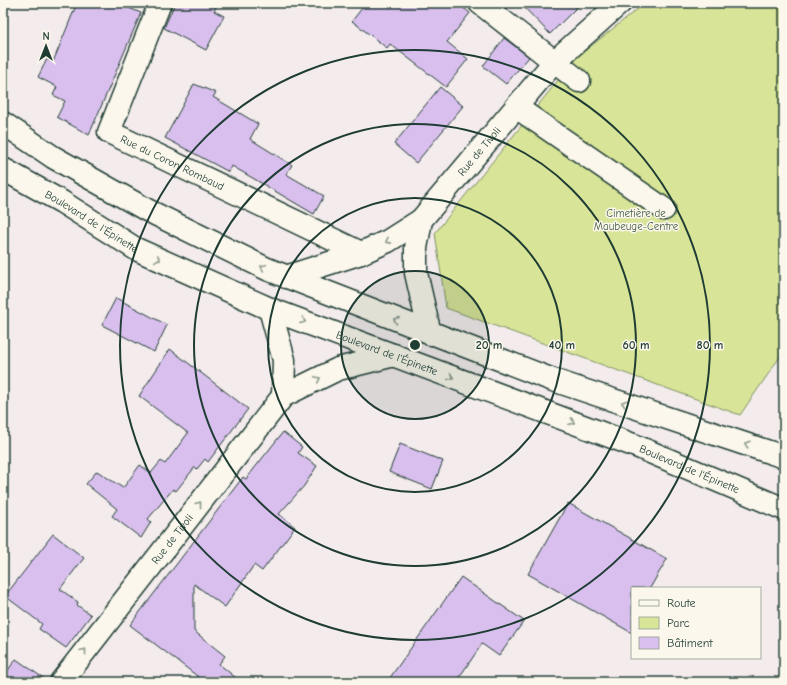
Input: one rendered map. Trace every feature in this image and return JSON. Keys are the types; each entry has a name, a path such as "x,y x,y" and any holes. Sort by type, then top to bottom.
{"street":[{"name":"Rue du Coron Rombaud","path":"160,3 109,132 361,253"},
{"path":"480,3 579,81"},
{"name":"Rue de Tivoli","path":"430,334 416,273 416,248 421,220 554,62 620,3"},
{"path":"516,107 664,209"},
{"path":"3,123 54,157 147,210 286,277 552,380 784,457"},
{"name":"Boulevard de l'Épinette","path":"3,169 62,202 136,249 270,309 636,446 784,509"},
{"path":"286,277 361,253 388,241 421,220"},
{"path":"270,309 284,360 283,396"},
{"name":"Rue de Tivoli","path":"61,682 283,396 338,369 394,355"}],"green space":[{"name":"Cimetière de Maubeuge-Centre","path":"645,3 784,3 784,351 740,415 446,308 435,233 576,58"}],"building":[{"path":"77,3 117,3 141,13 89,135 57,117 65,101 53,95 57,87 38,77 47,59 53,62"},
{"path":"175,3 218,3 214,11 224,16 206,50 164,28"},
{"path":"366,3 457,3 470,13 447,42 468,59 446,87 390,44 387,48 352,21"},
{"path":"520,3 581,3 550,34"},
{"path":"504,38 529,57 506,84 483,66"},
{"path":"194,84 216,93 213,97 258,124 250,139 292,165 286,174 324,196 314,214 232,166 229,172 165,138"},
{"path":"440,87 463,106 416,163 394,144"},
{"path":"116,298 167,325 154,352 102,325"},
{"path":"170,349 248,409 208,462 205,459 197,469 195,467 176,491 173,489 148,519 151,522 141,538 112,516 117,509 86,484 97,471 123,488 140,465 151,473 161,461 165,464 188,433 139,396"},
{"path":"283,432 302,447 298,453 317,466 304,486 279,514 295,527 262,571 254,565 225,607 194,584 194,631 225,656 219,664 241,682 205,682 130,625 243,477 246,479"},
{"path":"400,444 443,461 432,489 389,472"},
{"path":"568,503 667,559 651,587 631,587 631,632 528,574"},
{"path":"53,534 84,558 60,589 78,602 77,605 91,615 66,648 39,629 42,624 5,596"},
{"path":"461,577 524,621 499,656 482,644 456,682 387,682"},
{"path":"16,659 49,682 3,682 3,677"}]}
